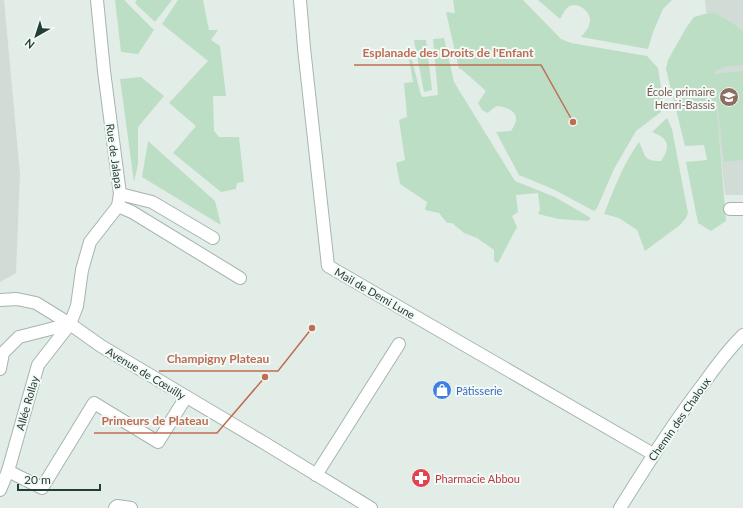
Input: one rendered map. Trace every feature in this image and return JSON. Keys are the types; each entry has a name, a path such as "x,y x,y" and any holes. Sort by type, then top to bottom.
{"street":[{"name":"Rue de Jalapa","path":"97,0 119,200"},
{"name":"Mail de Demi Lune","path":"300,0 328,266 653,454"},
{"path":"119,200 152,202 213,238"},
{"path":"119,200 132,212 240,278"},
{"path":"0,369 3,353 19,337 70,324 77,306 82,270 90,242 119,200"},
{"path":"730,209 743,209"},
{"name":"Avenue de Cœuilly","path":"0,300 17,299 36,303 70,324 101,346 371,508"},
{"name":"Allée Rollay","path":"0,490 8,471 38,364 70,324"},
{"name":"Chemin des Chaloux","path":"620,508 653,454 699,389 732,346 743,335"},
{"path":"316,475 399,344"},
{"path":"8,471 42,488 94,404 158,442 186,397"},
{"path":"115,508 117,506 131,508"}],"shaded area":[{"path":"0,0 4,0 20,174 16,273 0,282"},
{"name":"École primaire Henri-Bassis","path":"705,0 743,0 743,195 725,195"}],"green space":[{"path":"115,0 125,0 154,30 138,54 121,52"},
{"path":"137,0 172,0 155,22 135,3"},
{"path":"178,0 203,0 209,30 218,30 211,40 220,46 226,96 213,96 214,131 219,137 239,137 244,182 237,183 236,189 221,192 173,153 196,126 169,103 208,61 162,24"},
{"path":"453,0 523,0 561,39 571,43 647,56 658,68 664,107 661,112 636,131 614,169 597,208 594,211 553,189 519,175 496,132 511,131 516,121 516,117 512,111 503,107 497,106 488,113 482,110 478,103 486,91 461,69 459,69 446,12 455,13"},
{"path":"538,0 672,0 663,9 653,32 648,49 581,37 590,23 588,13 582,7 574,5 570,6 566,9 560,19"},
{"path":"714,13 731,22 743,32 743,65 723,67 714,73 726,221 711,231 698,223 686,162 707,160 704,145 685,146 666,69 668,60 694,17"},
{"path":"444,38 454,82 515,181 555,197 591,218 588,221 559,219 538,214 540,209 538,193 516,195 518,212 512,216 517,227 498,263 494,261 494,250 477,238 464,233 452,223 447,223 439,213 425,210 427,202 400,184 396,163 405,160 399,120 407,117 404,83 413,82 409,59 412,60 421,95 423,97 438,95 433,39"},
{"path":"414,40 426,40 432,90 424,92"},
{"path":"743,71 743,160 724,162 714,74"},
{"path":"141,77 164,96 138,127 138,164 134,182 120,79"},
{"path":"667,118 672,129 688,213 680,225 645,251 637,230 619,218 604,214 615,186 633,150 639,142 648,159 661,161 666,151 667,144 662,137 652,132"},
{"path":"148,141 215,201 221,225 142,177"}],"place":[{"name":"École primaire Henri-Bassis","path":"729,97"},
{"name":"Esplanade des Droits de l'Enfant","path":"573,122"},
{"name":"Champigny Plateau","path":"312,328"},
{"name":"Primeurs de Plateau","path":"265,377"},
{"name":"Pâtisserie","path":"442,390"},
{"name":"Pharmacie Abbou","path":"421,478"}]}
